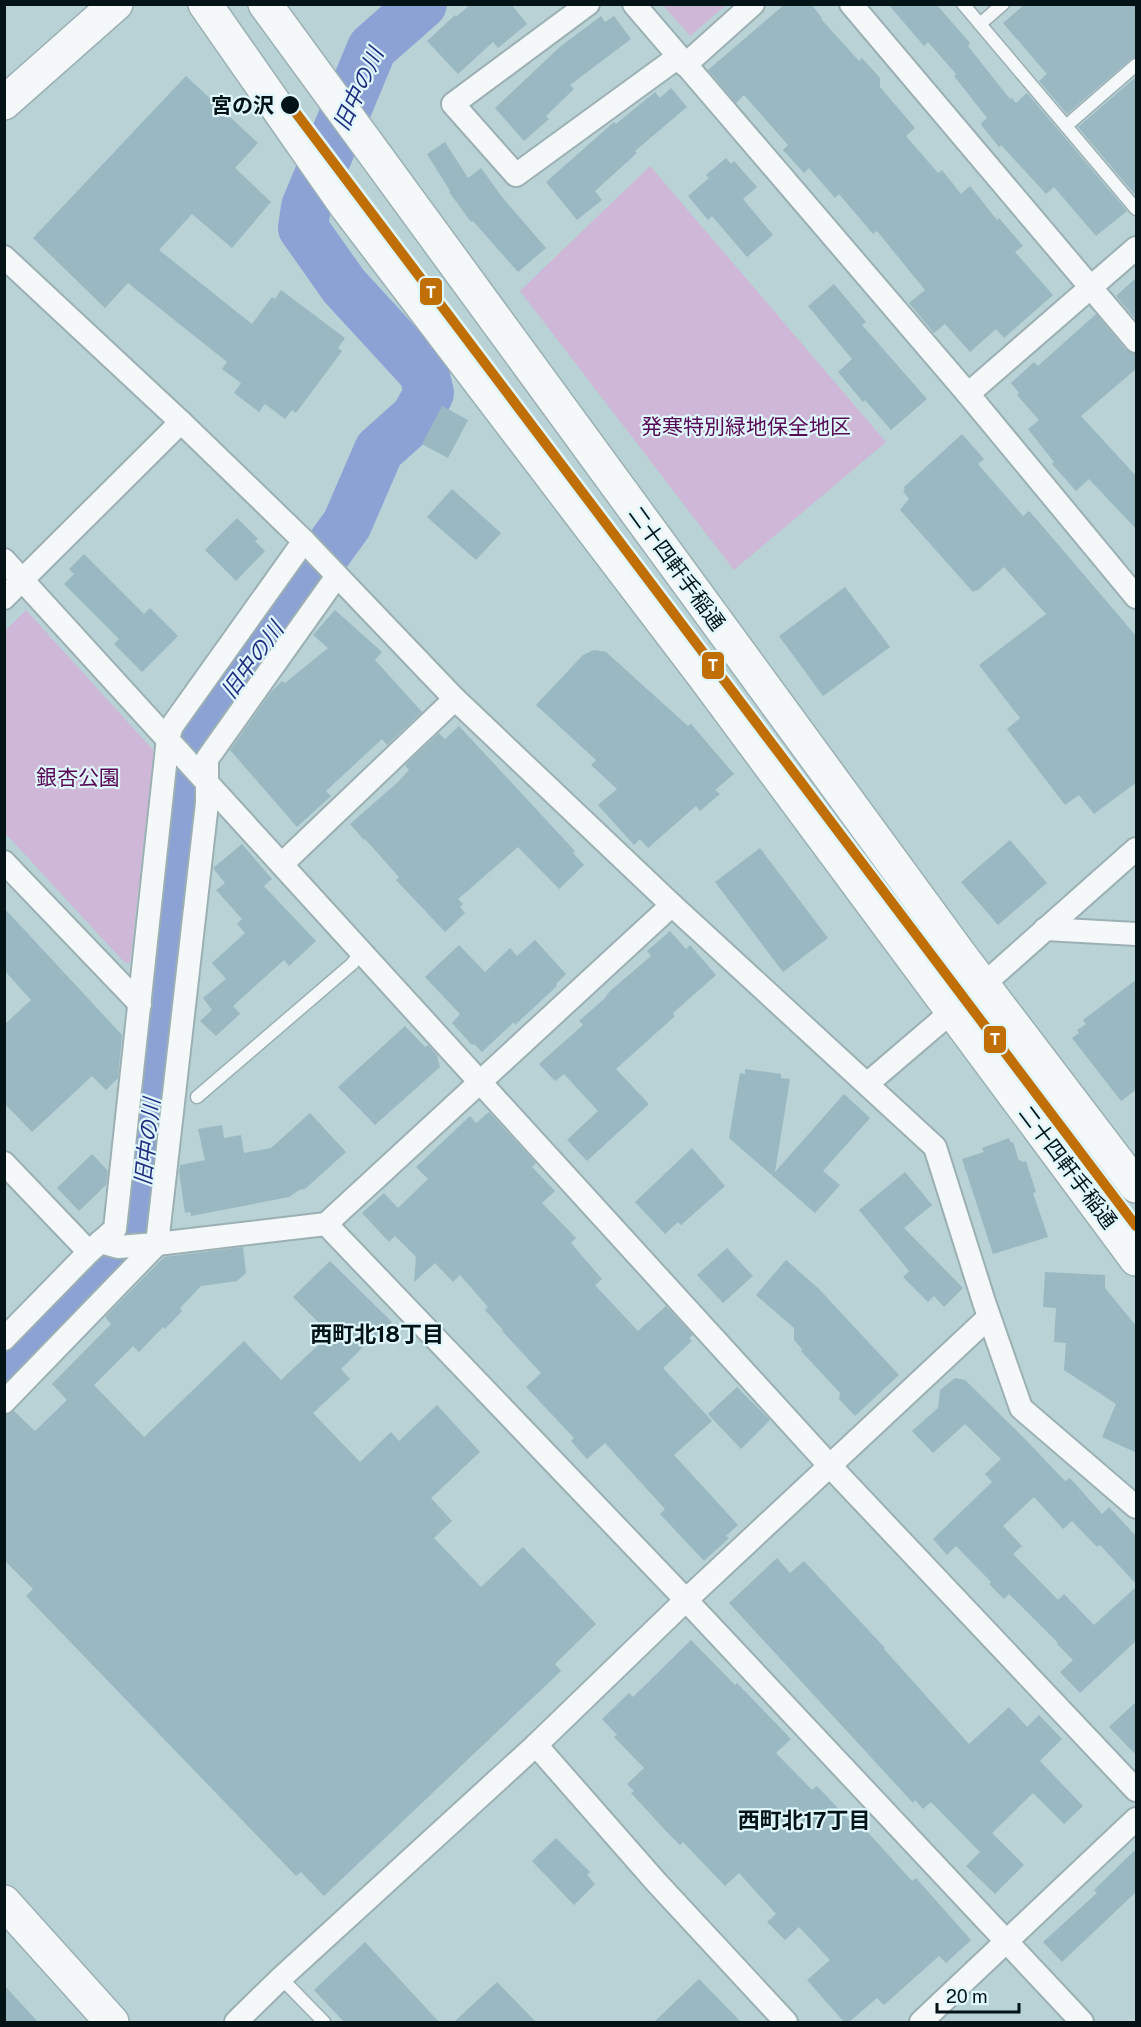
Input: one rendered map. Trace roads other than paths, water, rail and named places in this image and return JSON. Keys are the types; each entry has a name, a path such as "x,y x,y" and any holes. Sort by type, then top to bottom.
{"street":[{"path":"4,103 116,4"},
{"name":"二十四軒手稲通","path":"205,4 346,206 703,675 1137,1259"},
{"name":"二十四軒手稲通","path":"264,4 961,956 1137,1186"},
{"path":"588,4 453,104 516,175 682,61 753,4"},
{"path":"633,4 968,394 1137,597"},
{"path":"851,4 1137,341"},
{"path":"968,394 1137,248"},
{"path":"4,257 181,422 308,545 455,699 672,905 935,1147 989,1317 1021,1408 1137,1507"},
{"path":"4,598 181,422"},
{"path":"4,1340 102,1247 115,1229 172,743 172,726 308,545"},
{"path":"4,560 363,951 479,1082 830,1466 1137,1790"},
{"path":"4,1402 150,1244 207,759 334,573"},
{"path":"282,864 455,699"},
{"path":"867,1084 1137,849"},
{"path":"4,862 140,1004"},
{"path":"4,1163 102,1247 150,1244 326,1224 672,905"},
{"path":"1046,929 1137,934"},
{"path":"326,1224 686,1600 1082,2022"},
{"path":"236,2022 281,1978 536,1745 686,1600 989,1317"},
{"path":"536,1745 657,1883 786,2022"},
{"path":"921,2022 1137,1819"},
{"path":"4,1902 112,2022"}],"lane":[{"path":"963,4 1137,209"},
{"path":"980,24 1003,4"},
{"path":"1066,126 1137,65"},
{"path":"197,1097 352,964 363,951"},
{"path":"281,1978 324,2022"}],"waterway":[{"name":"旧中の川","path":"4,1377 121,1263 139,1217 160,997 173,894 182,782 200,728 254,660 305,582 347,524 379,450 416,417 429,393 424,373 344,286 303,228 306,207 372,48 422,4"}],"place":[{"name":"宮の沢","path":"290,105"}],"district":[{"name":"西町北18丁目","path":"377,1334"},
{"name":"西町北17丁目","path":"804,1820"}],"park label":[{"name":"発寒特別緑地保全地区","path":"746,426"},
{"name":"銀杏公園","path":"78,777"}]}
